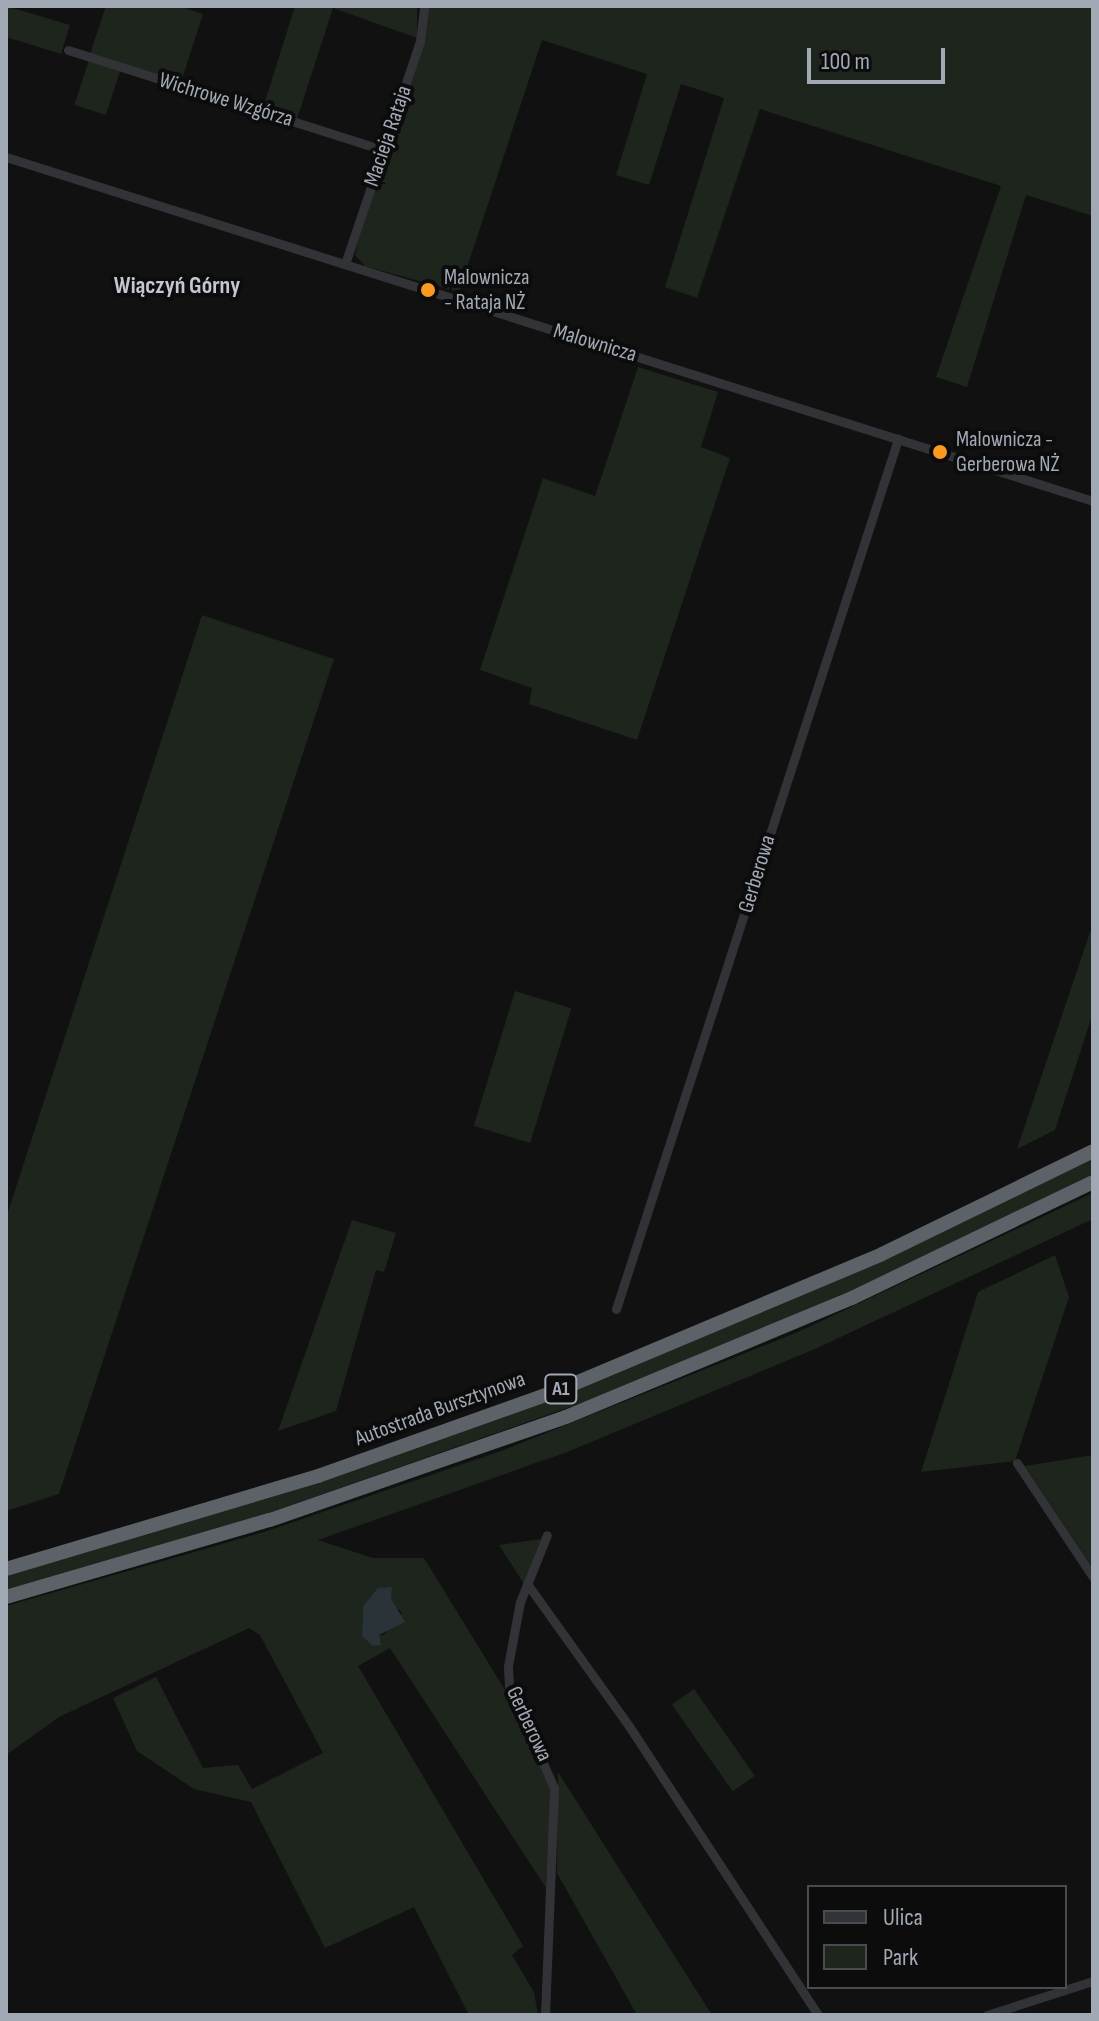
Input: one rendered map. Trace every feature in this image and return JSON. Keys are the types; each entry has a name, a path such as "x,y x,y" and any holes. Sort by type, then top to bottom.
{"highway":[{"name":"Autostrada Bursztynowa","path":"6,1569 304,1480 559,1390 882,1254 1093,1151"},
{"name":"A1","path":"6,1597 270,1520 566,1417 852,1298 1093,1182"}],"street":[{"name":"Macieja Rataja","path":"345,264 420,41 424,6"},
{"name":"Wichrowe Wzgórza","path":"68,50 383,150"},
{"name":"Malownicza","path":"6,157 1093,501"},
{"name":"Gerberowa","path":"616,1309 898,439"},
{"path":"1017,1463 1093,1577"},
{"name":"Gerberowa","path":"545,2015 554,1788 508,1676 514,1625 547,1535"},
{"path":"528,1585 629,1726 818,2015"},
{"path":"990,2014 1093,1981"}],"green space":[{"path":"6,6 70,25 61,54 6,37"},
{"path":"106,6 179,6 203,14 181,82 90,54"},
{"path":"295,6 417,6 417,38 333,8 297,119 263,108"},
{"path":"427,6 1093,6 1093,216 1026,195 967,387 936,377 1001,186 760,109 697,298 665,287 724,98 681,84 649,185 616,175 647,74 542,40 459,292 365,266 355,255 359,238 420,55"},
{"path":"89,60 120,70 106,115 74,105"},
{"path":"638,367 718,392 701,447 730,458 637,740 529,704 532,688 480,670 543,478 595,496"},
{"path":"202,615 334,659 59,1494 6,1511 6,1218"},
{"path":"1093,923 1093,1013 1055,1130 1017,1149"},
{"path":"515,991 571,1008 530,1143 474,1126"},
{"path":"1093,1158 1093,1175 897,1271 618,1390 246,1521 6,1591 6,1574 332,1477 612,1375 889,1257"},
{"path":"1093,1193 1093,1219 815,1349 567,1452 318,1540 373,1558 424,1558 508,1695 551,1788 546,1888 390,1648 358,1666 523,1946 512,1955 534,1992 538,2015 469,2015 414,1907 325,1948 251,1802 194,1789 137,1751 113,1698 156,1677 203,1768 238,1765 252,1789 323,1753 260,1635 249,1628 59,1717 6,1755 6,1606 264,1532 501,1451 798,1332","holes":["374,1594 402,1612 384,1635 362,1636 363,1606"]},
{"path":"352,1220 396,1233 384,1272 376,1270 336,1411 278,1431"},
{"path":"1055,1255 1069,1297 1015,1461 921,1472 978,1292"},
{"path":"1093,1455 1093,1568 1025,1466"},
{"path":"541,1539 524,1584 499,1545"},
{"path":"694,1689 755,1776 733,1791 672,1704"},
{"path":"558,1772 712,2015 637,2015 557,1873"}],"shaded area":[{"path":"392,1587 391,1599 405,1622 379,1635 381,1645 373,1646 362,1636 363,1606 378,1588"}],"place":[{"name":"Malownicza - Rataja NŻ","path":"428,290"},
{"name":"Malownicza - Gerberowa NŻ","path":"940,452"}],"district":[{"name":"Wiączyń Górny","path":"177,286"}]}
